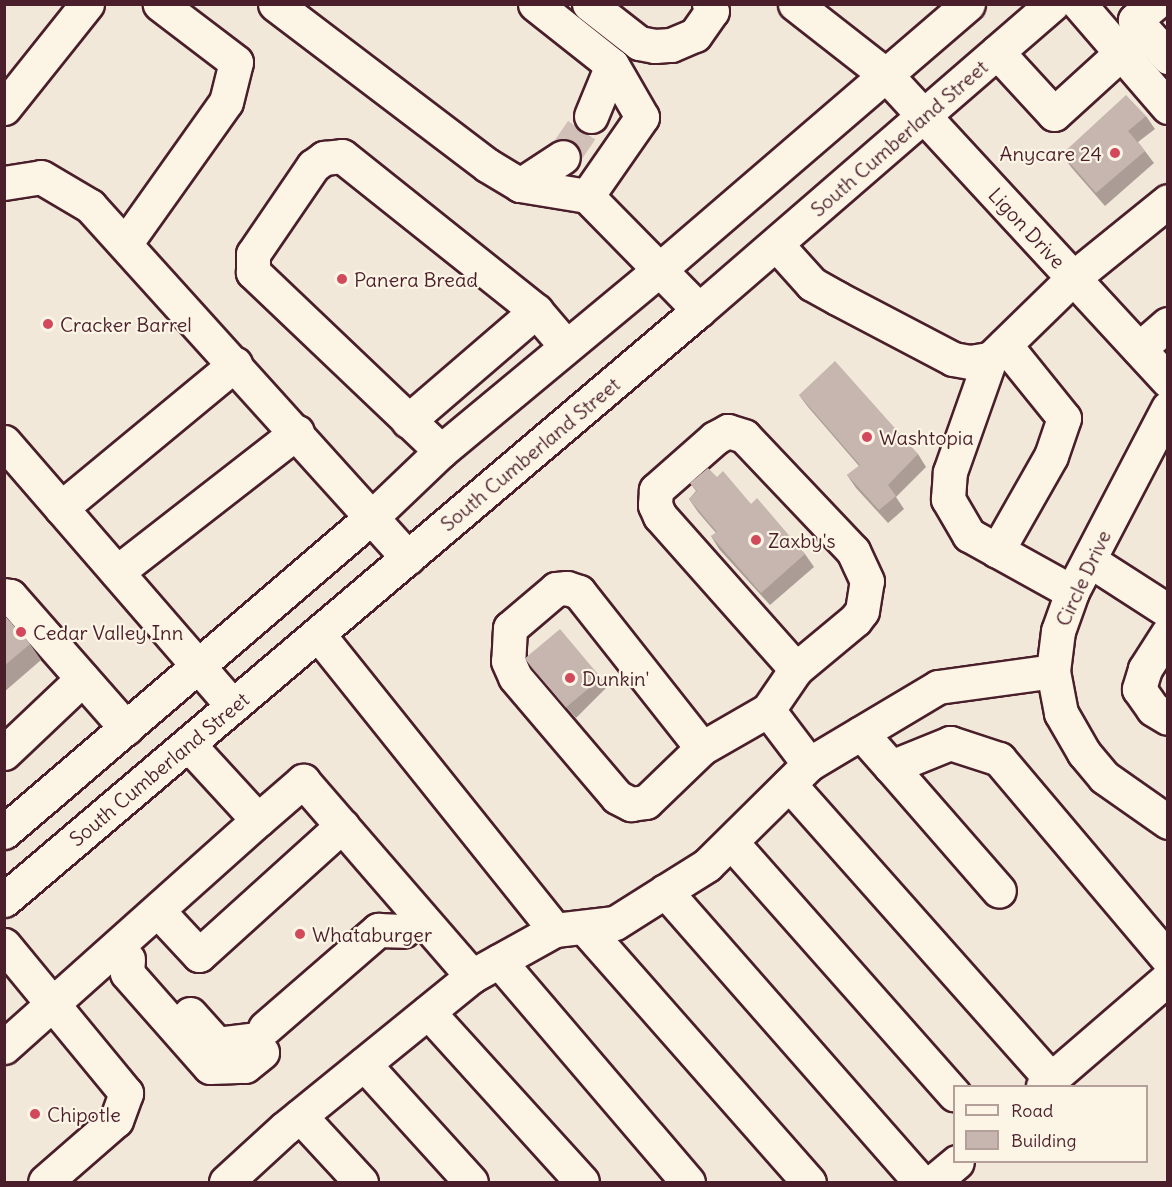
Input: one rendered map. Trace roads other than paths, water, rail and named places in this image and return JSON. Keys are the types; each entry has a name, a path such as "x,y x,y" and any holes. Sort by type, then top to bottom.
{"main road":[{"path":"4,108 87,4"},
{"path":"125,244 226,102 236,62 160,4"},
{"path":"275,4 487,165 520,185 587,196 699,310"},
{"path":"535,4 612,65 642,117 587,196"},
{"path":"589,4 639,43 670,43 704,25 712,11 709,4"},
{"path":"619,4 670,43"},
{"path":"670,43 694,4"},
{"name":"Ligon Drive","path":"795,4 886,75 1167,381"},
{"name":"South Cumberland Street","path":"4,900 699,310 1052,4"},
{"path":"1078,4 1167,107"},
{"path":"1154,4 1135,20 1167,57"},
{"path":"4,832 373,516 441,451 660,269 886,75 959,7"},
{"path":"997,52 1054,114 1120,53"},
{"path":"591,116 612,65"},
{"path":"441,451 272,294 253,272 253,254 313,166 324,158 342,156 536,311 566,346"},
{"path":"520,185 563,157"},
{"path":"4,183 41,177 90,206 373,516 408,558"},
{"path":"1072,592 969,535 948,499 950,472 998,352 1073,278 1167,201"},
{"path":"776,244 812,284 953,359 970,362 998,352"},
{"path":"408,421 536,311"},
{"path":"1139,349 1167,324"},
{"path":"997,551 1051,456 1064,418 998,352"},
{"path":"62,507 235,364"},
{"name":"Circle Drive","path":"1167,408 1072,592 1058,631 1053,671 1061,713 1084,753 1104,777 1167,822"},
{"path":"702,748 579,592 567,588 556,589 510,628 508,661 515,677 617,797 631,804 646,802 702,748 768,710 796,669 862,611 867,581 853,550 744,436 728,431 715,438 656,490 660,516 796,669"},
{"path":"117,572 297,432"},
{"path":"4,442 233,706"},
{"path":"1089,560 1167,611"},
{"path":"4,595 10,596 126,728"},
{"path":"1167,633 1145,669 1139,689 1153,709 1167,718"},
{"path":"318,634 569,929 809,1182"},
{"path":"236,1179 300,1116 485,969 569,929 615,923 707,865 799,774 861,733 938,687 1053,671"},
{"path":"4,753 82,679"},
{"path":"768,710 799,774 1047,1083 1167,978"},
{"path":"861,733 999,891"},
{"path":"891,767 950,743 999,759 1167,959"},
{"path":"188,744 258,820"},
{"path":"4,1047 123,953 158,911 303,781 342,826 412,923 485,969 688,1182"},
{"path":"158,911 199,955 342,826"},
{"path":"730,842 953,1093"},
{"path":"665,891 921,1182"},
{"path":"123,953 127,973 210,1067 245,1066 274,1031 378,930 412,923"},
{"path":"4,945 126,1093 116,1120 45,1182"},
{"path":"429,1012 582,1182"},
{"path":"364,1064 471,1182"},
{"path":"300,1116 361,1182"},
{"path":"933,1182 955,1163"}],"tunnel":[{"path":"563,157 591,116"}],"place":[{"name":"Anycare 24","path":"1115,153"},
{"name":"Panera Bread","path":"342,279"},
{"name":"Cracker Barrel","path":"48,324"},
{"name":"Washtopia","path":"867,437"},
{"name":"Zaxby's","path":"756,540"},
{"name":"Cedar Valley Inn","path":"21,632"},
{"name":"Dunkin'","path":"570,678"},
{"name":"Whataburger","path":"300,934"},
{"name":"Chipotle","path":"35,1114"}]}
